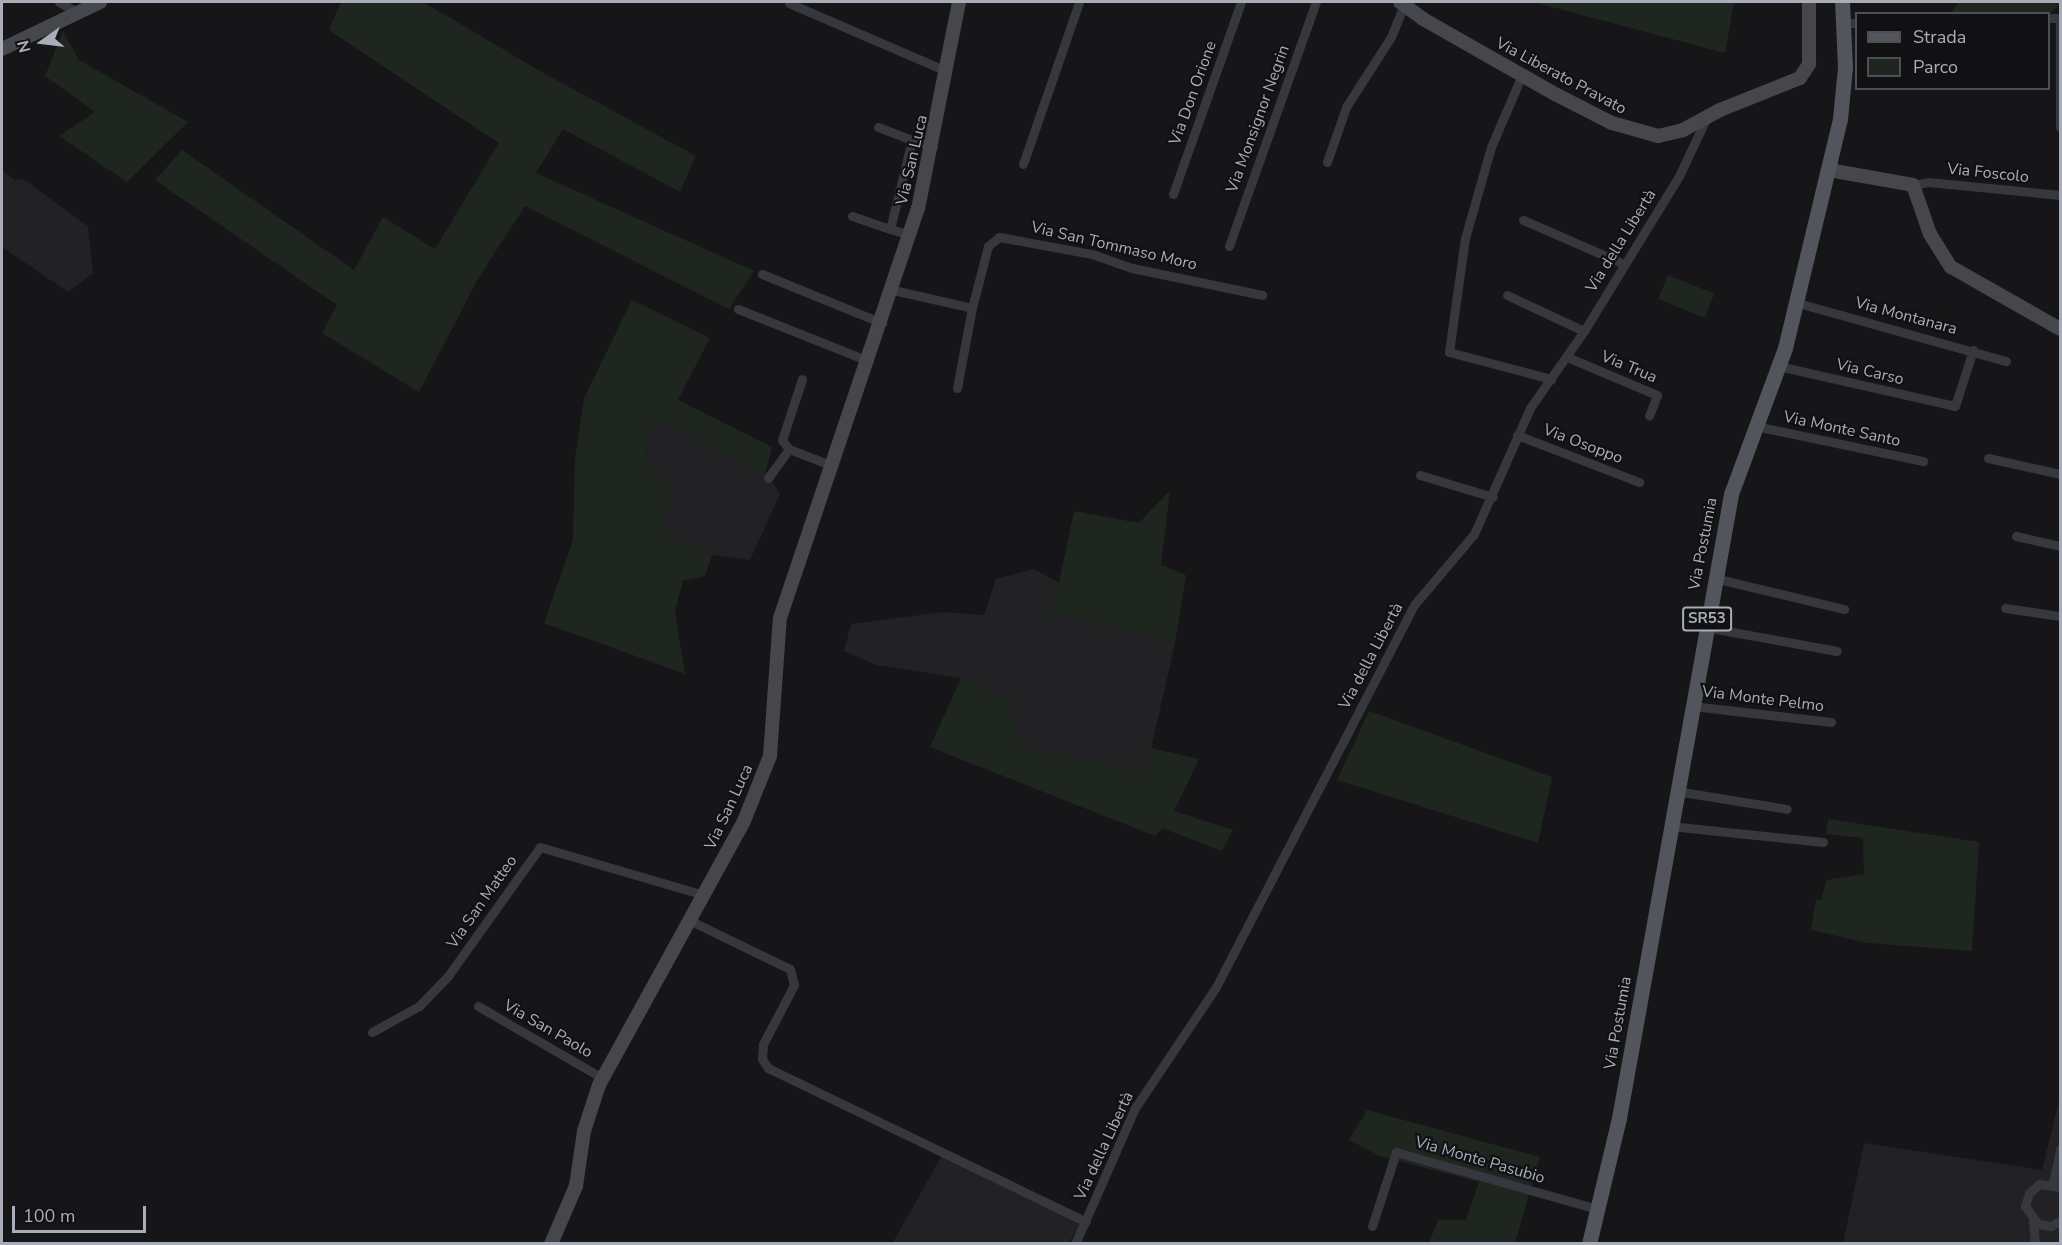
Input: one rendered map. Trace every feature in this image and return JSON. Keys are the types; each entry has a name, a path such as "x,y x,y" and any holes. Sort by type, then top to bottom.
{"main road":[{"name":"Via Postumia","path":"1589,1244 1619,1118 1714,578 1731,494 1778,366 1797,303 1843,103 1851,23 1842,2"}],"street":[{"path":"59,2 77,12"},
{"path":"2,49 100,2"},
{"name":"Via San Luca","path":"551,1244 576,1186 584,1131 602,1078 744,822 770,756 780,618 910,235 933,147 959,2"},
{"path":"1023,164 1079,2"},
{"name":"Via Don Orione","path":"1173,194 1241,2"},
{"name":"Via Monsignor Negrin","path":"1229,246 1316,2"},
{"name":"Via Liberato Pravato","path":"1403,3 1522,75 1640,134 1658,136 1683,130 1795,81 1809,64 1809,2"},
{"path":"789,3 946,71"},
{"path":"1328,162 1346,107 1391,37 1403,3"},
{"path":"2060,18 2061,127"},
{"path":"1522,75 1491,147 1465,238 1449,352 1551,379"},
{"name":"Via della Libertà","path":"1076,1244 1135,1108 1216,987 1414,605 1473,534 1493,497 1517,435 1584,331 1622,263 1679,176 1706,119"},
{"path":"878,127 933,147"},
{"path":"890,230 912,140"},
{"path":"1829,170 1913,185 1930,234 1951,267 2061,329"},
{"name":"Via Foscolo","path":"1913,185 1928,182 2061,195"},
{"path":"852,216 910,235"},
{"path":"1523,220 1622,263"},
{"name":"Via San Tommaso Moro","path":"957,388 972,308 988,246 999,237 1092,254 1132,268 1262,295"},
{"path":"762,274 882,323"},
{"path":"893,290 972,308"},
{"path":"1507,295 1584,331"},
{"name":"Via Montanara","path":"1797,303 2006,361"},
{"path":"738,309 869,361"},
{"name":"Via Carso","path":"1778,366 1955,406 1973,350"},
{"name":"Via Trua","path":"1567,357 1657,395 1649,416"},
{"path":"802,379 782,440 789,448 833,466"},
{"name":"Via Monte Santo","path":"1755,426 1923,461"},
{"name":"Via Osoppo","path":"1517,435 1639,482"},
{"path":"768,478 789,448"},
{"path":"1988,459 2061,474"},
{"path":"1420,475 1493,497"},
{"path":"2016,537 2061,546"},
{"path":"1714,578 1844,609"},
{"path":"2005,608 2061,616"},
{"path":"1706,627 1836,651"},
{"name":"Via Monte Pelmo","path":"1692,706 1831,722"},
{"path":"1676,791 1787,809"},
{"path":"1670,826 1823,842"},
{"name":"Via San Matteo","path":"372,1032 419,1005 448,976 540,847 704,895"},
{"name":"Via della Libertà","path":"689,920 790,969 794,985 762,1044 762,1059 768,1068 1086,1222"},
{"name":"Via San Paolo","path":"478,1006 602,1078"},
{"path":"2035,1244 2033,1221 2025,1206 2028,1192 2039,1184 2057,1185 2061,1149"},
{"name":"Via Monte Pasubio","path":"1372,1227 1396,1152 1597,1209"},
{"path":"2033,1221 2044,1226 2061,1221"}],"shaded area":[{"path":"2,170 15,180 23,179 88,226 93,273 68,292 2,247"},
{"path":"676,426 765,475 766,472 780,494 750,560 712,555 663,536 672,495 646,455 652,427"},
{"path":"1034,569 1059,583 1045,617 1081,619 1175,643 1146,771 1021,749 1009,701 961,678 877,665 844,651 851,624 943,612 984,615 996,579"},
{"path":"2060,1096 2060,1243 1843,1244 1864,1143 2042,1170"},
{"path":"945,1150 1083,1223 1068,1243 892,1244"}],"green space":[{"path":"341,2 423,2 540,71 696,156 680,192 563,129 536,173 754,271 729,309 525,206 479,277 419,392 322,333 337,305 155,180 182,150 354,270 383,217 435,249 499,143 329,30"},
{"path":"1533,2 1734,2 1725,53"},
{"path":"1959,2 2060,2 2052,12 1951,12"},
{"path":"63,31 79,60 188,122 127,182 59,136 95,112 45,76"},
{"path":"1668,275 1714,294 1705,318 1658,299"},
{"path":"632,300 710,338 678,400 772,447 765,476 676,426 652,427 646,455 667,481 672,495 663,536 713,553 705,576 683,581 675,611 685,674 544,623 573,540 575,459 584,398"},
{"path":"1170,490 1161,565 1186,575 1175,643 1081,619 1044,617 1059,583 1074,511 1139,523"},
{"path":"961,678 1009,701 1022,749 1146,771 1151,748 1199,759 1174,811 1233,830 1222,851 1162,828 1155,836 930,747"},
{"path":"1369,711 1552,777 1538,843 1337,780"},
{"path":"1828,819 1979,842 1972,951 1868,943 1811,930 1816,899 1821,900 1826,880 1864,874 1863,838 1826,834"},
{"path":"1367,1110 1540,1157 1515,1243 1429,1243 1438,1220 1466,1220 1479,1182 1380,1156 1349,1140"}]}
